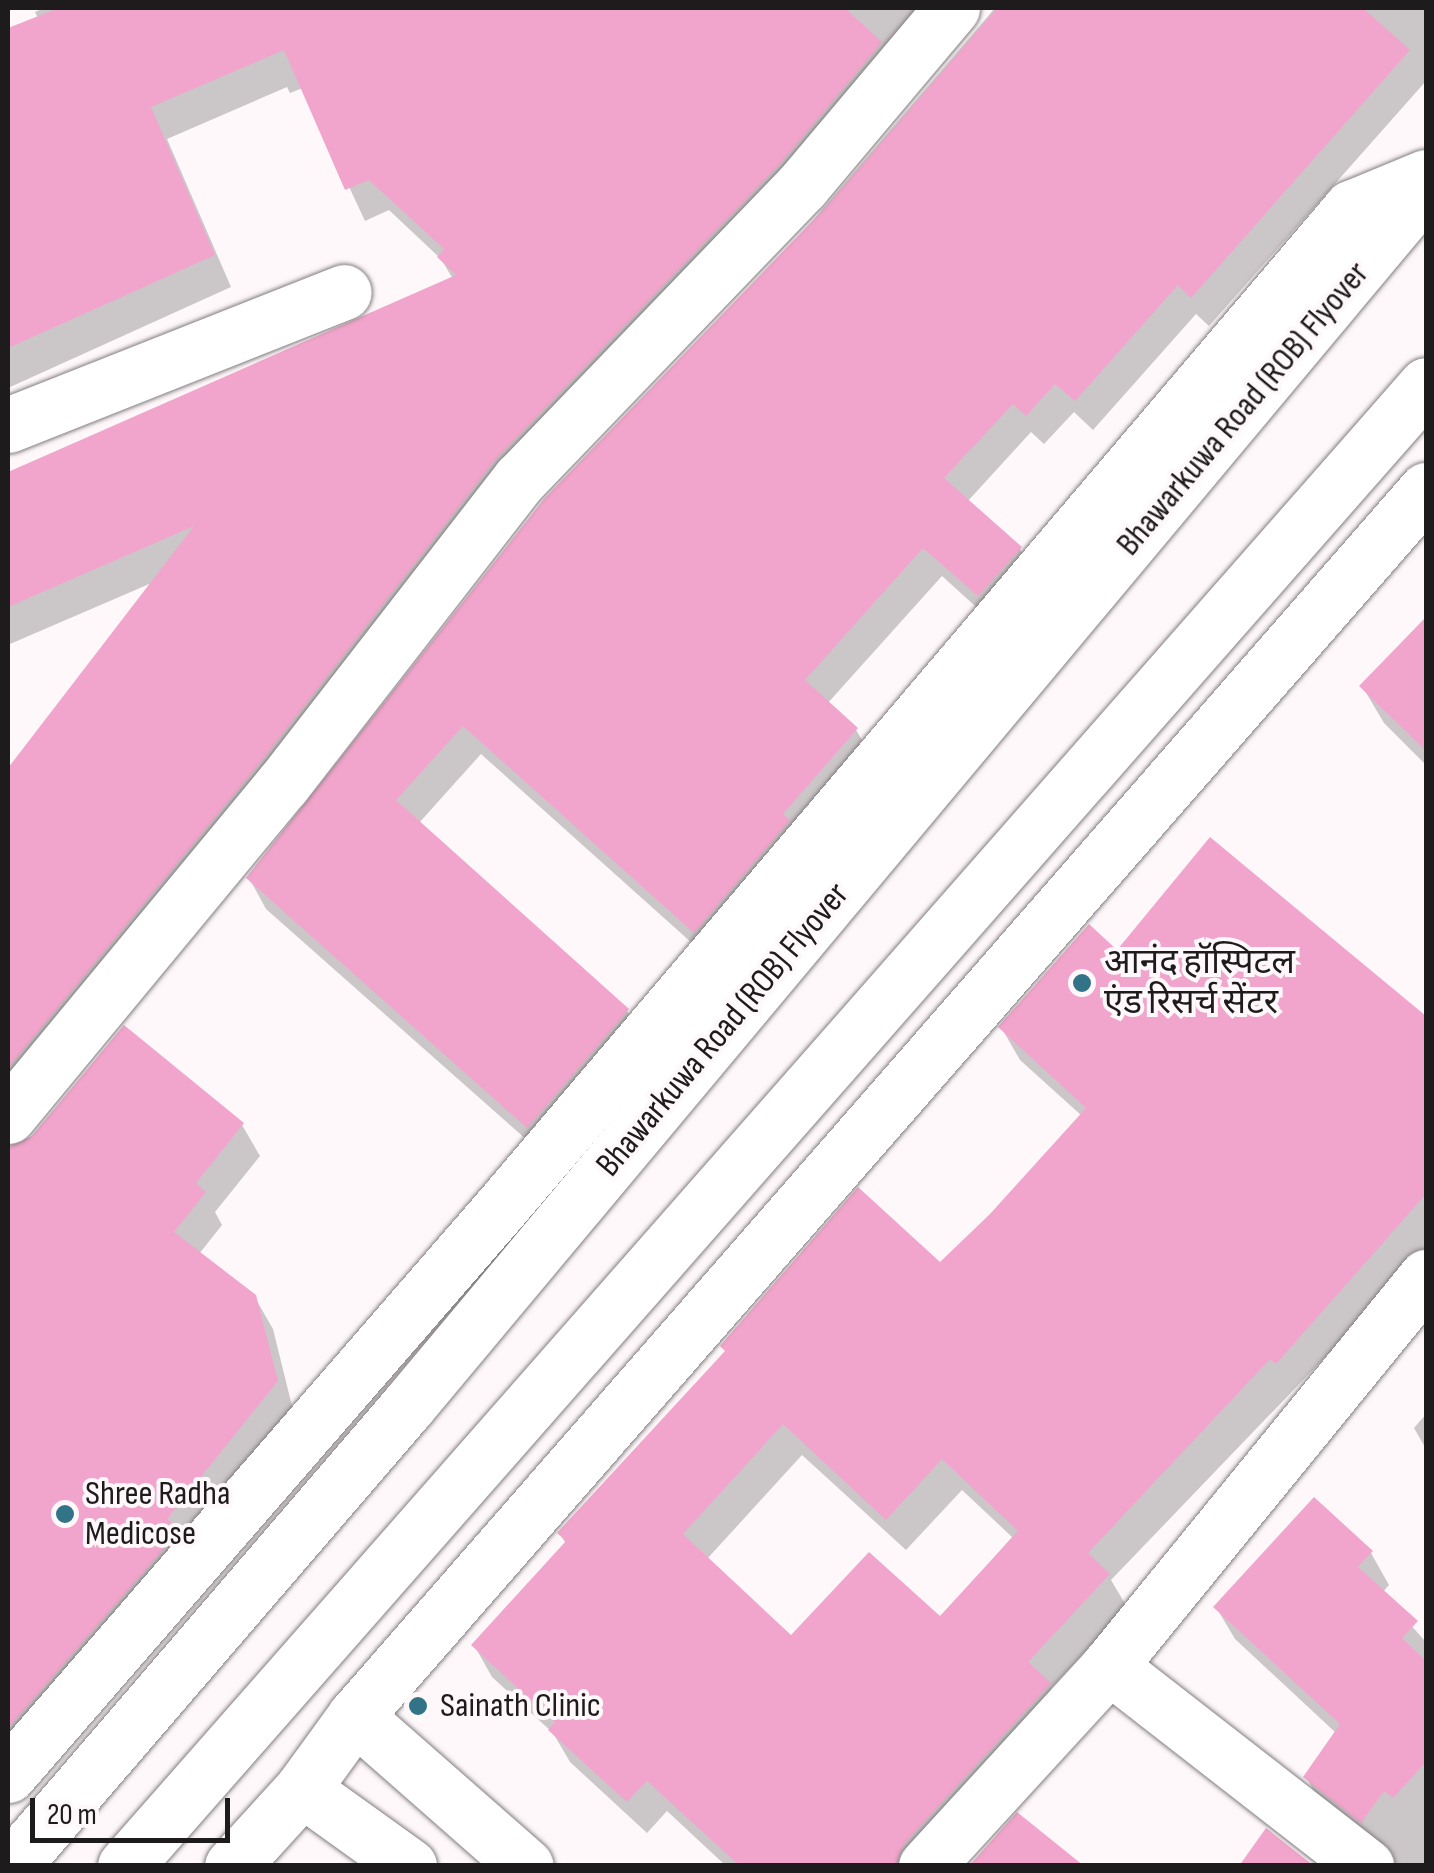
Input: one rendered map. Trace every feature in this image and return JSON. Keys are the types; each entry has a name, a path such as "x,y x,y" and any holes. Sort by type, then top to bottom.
{"street":[{"path":"8,1116 283,784 520,478 802,186 952,8"},
{"path":"8,1775 537,1166 1351,208 1426,177"},
{"name":"Bhawarkuwa Road (ROB) Flyover","path":"12,1866 406,1407 1426,188"},
{"path":"8,426 344,292"},
{"path":"125,1866 1426,385"},
{"path":"232,1866 302,1789 355,1716 1426,490"},
{"path":"926,1866 1109,1666 1426,1277"},
{"path":"1109,1666 1366,1866"},
{"path":"355,1716 526,1866"},
{"path":"302,1789 409,1866"}],"building":[{"path":"59,8 845,8 882,42 779,165 495,460 259,764 8,1068 8,768 194,526 8,607 8,472 456,275 437,257 444,249 369,180 345,190 284,50 151,107 215,255 8,348 8,28"},
{"path":"997,8 1363,8 1410,50 1191,298 1178,285 1075,401 1055,384 1026,416 1013,404 944,478 1022,547 978,596 923,548 805,680 858,728 783,814 790,820 694,933 463,726 396,800 629,1009 527,1128 246,878 544,499 825,208"},
{"path":"1426,617 1426,751 1359,686"},
{"path":"1210,837 1426,1016 1426,1194 1276,1364 1270,1359 1088,1553 1110,1574 1028,1662 1051,1683 903,1845 896,1866 740,1866 647,1781 627,1802 548,1730 555,1722 471,1645 566,1541 557,1533 725,1351 720,1346 858,1187 940,1262 990,1214 1086,1108 998,1027 1089,924 1117,950","holes":["783,1424 886,1520 942,1459 1018,1531 940,1616 869,1552 791,1635 683,1534"]},
{"path":"124,1025 244,1123 196,1183 206,1192 174,1232 256,1295 278,1381 167,1519 180,1530 8,1728 8,1146 32,1136"},
{"path":"1314,1497 1373,1551 1358,1567 1418,1621 1402,1638 1426,1661 1426,1762 1393,1798 1384,1791 1361,1823 1303,1777 1340,1724 1213,1607"},
{"path":"1017,1812 1084,1866 969,1866"},
{"path":"1266,1828 1314,1866 1239,1866"}],"place":[{"name":"आनंद हॉस्पिटल एंड रिसर्च सेंटर","path":"1082,983"},
{"name":"Shree Radha Medicose","path":"65,1514"},
{"name":"Sainath Clinic","path":"418,1706"}]}
